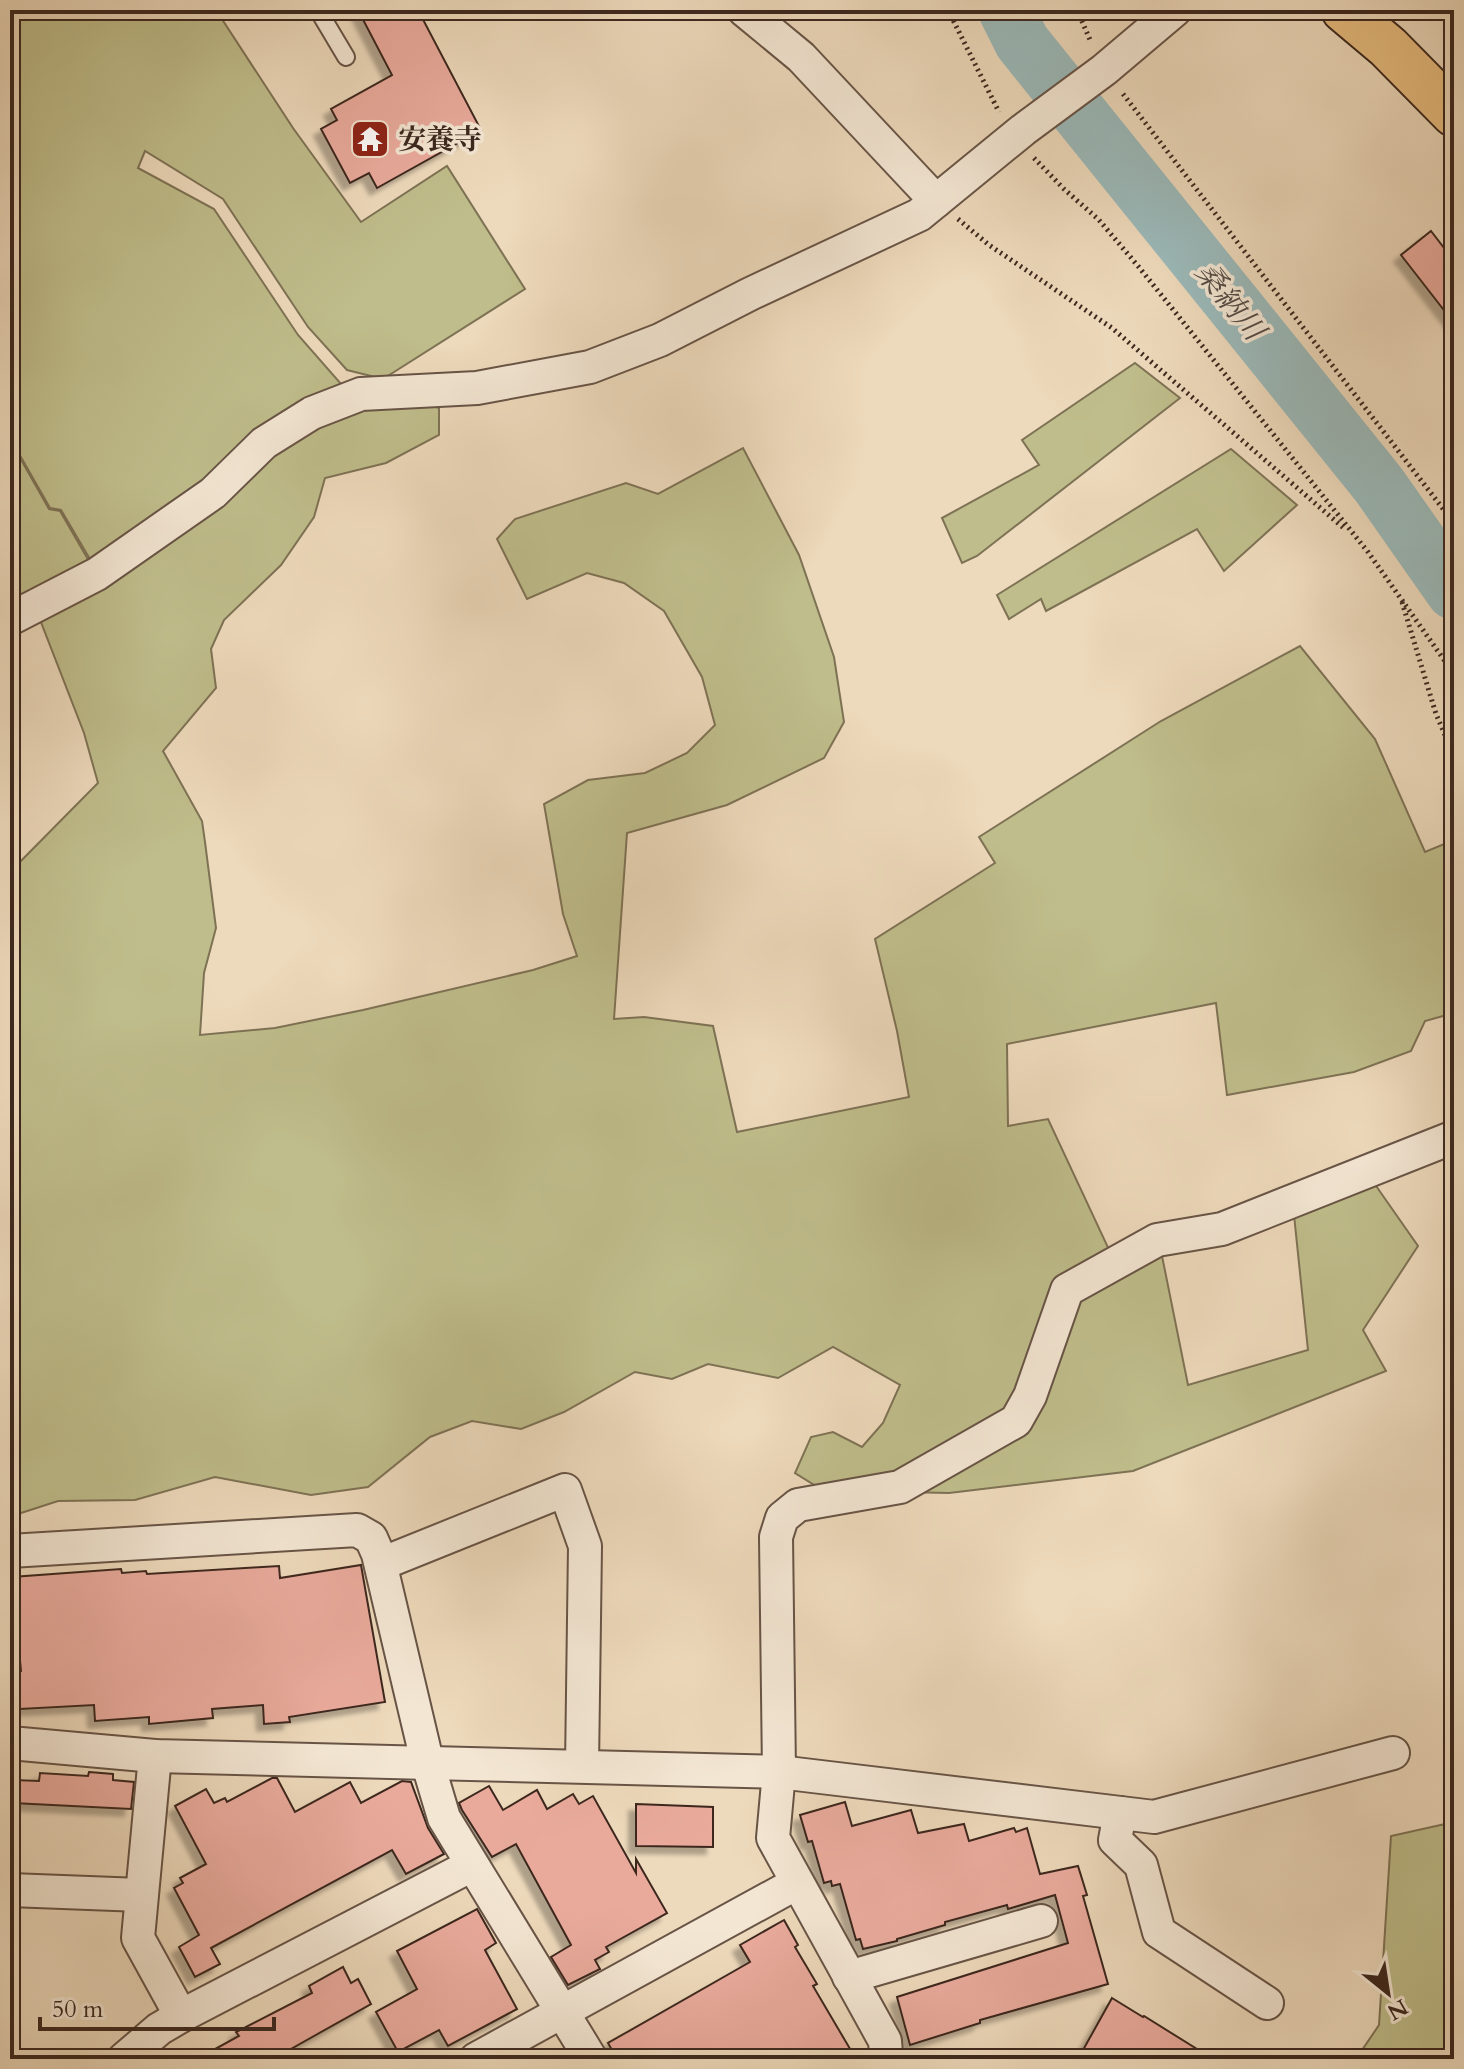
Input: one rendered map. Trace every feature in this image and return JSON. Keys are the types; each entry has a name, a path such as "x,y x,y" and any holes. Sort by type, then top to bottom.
{"main road":[{"path":"1344,10 1388,47 1454,114"}],"street":[{"path":"744,10 801,57 936,201"},
{"path":"10,619 97,574 213,493 264,443 312,413 361,394 477,388 590,367 660,340 919,215 1104,70 1175,10"},
{"path":"883,2059 886,2054 885,2041 773,1838 779,1772 776,1537 782,1518 798,1505 900,1487 1016,1421 1030,1396 1067,1290 1157,1240 1222,1229 1454,1137"},
{"path":"381,1564 565,1490 585,1546 582,1766"},
{"path":"10,1551 357,1530 371,1538 381,1564 427,1761 444,1818 591,2059"},
{"path":"10,1743 155,1756 779,1772 1154,1817 1393,1753"},
{"path":"155,1756 138,1938 181,2016"},
{"path":"1120,1813 1115,1840 1141,1865 1159,1932 1267,2003"},
{"path":"124,2059 159,2029 181,2016 472,1865"},
{"path":"476,2059 797,1883"},
{"path":"10,1890 141,1895"},
{"path":"849,1977 1041,1921"}],"lane":[{"path":"318,10 346,57"}],"path":[{"path":"948,10 991,99 1064,189 1099,220 1359,541 1454,674"},
{"path":"1077,10 1104,70 1454,523"},
{"path":"936,201 989,245 1112,328 1359,541"},
{"path":"1400,596 1436,714 1454,756"}],"shaded area":[{"path":"10,10 216,10 293,128 361,222 447,166 525,289 383,379 347,370 308,327 223,199 145,151 138,168 214,209 298,335 342,385 94,566 61,510 50,508 10,438"},
{"path":"1135,363 1180,398 977,556 962,563 942,518 1039,465 1022,440"},
{"path":"414,400 439,408 439,435 386,463 325,478 314,517 281,565 224,620 211,649 216,688 163,751 202,821 205,842 216,928 204,973 200,1035 275,1028 363,1010 533,970 577,956 563,914 544,804 588,780 645,773 687,753 715,725 702,677 664,611 624,583 587,573 527,599 497,539 515,519 626,483 658,494 743,448 799,555 834,657 844,722 824,758 727,805 627,833 614,1019 644,1017 713,1026 737,1132 909,1097 875,939 995,863 979,837 1161,721 1300,646 1375,739 1425,852 1454,840 1454,1013 1425,1021 1411,1051 1354,1072 1227,1095 1216,1003 1007,1044 1008,1126 1048,1119 1112,1256 1055,1289 1007,1416 897,1477 824,1491 795,1473 811,1437 833,1432 862,1447 883,1423 900,1385 833,1347 778,1378 708,1364 672,1379 635,1372 564,1412 521,1429 472,1421 430,1437 368,1487 311,1495 215,1477 135,1500 58,1501 12,1516 10,872 98,783 84,733 39,617 268,449 356,401"},
{"path":"10,440 49,509 60,511 93,568 10,611"},
{"path":"1231,449 1297,505 1224,571 1197,529 1046,611 1041,599 1009,619 997,595"},
{"path":"1374,1183 1418,1246 1363,1330 1386,1371 1133,1471 949,1493 904,1492 984,1447 1073,1295 1160,1246 1188,1385 1308,1350 1294,1215"},
{"path":"1454,1822 1454,2059 1356,2059 1379,2025 1391,1836"}],"building":[{"path":"358,10 418,10 481,130 377,188 369,173 350,183 321,129 337,120 331,109 392,75"},
{"path":"1431,231 1454,261 1454,323 1401,255"},
{"path":"361,1565 385,1702 289,1717 290,1722 264,1724 263,1705 212,1709 213,1718 149,1724 149,1717 95,1721 94,1705 20,1709 17,1672 21,1671 12,1577 121,1569 122,1573 146,1571 147,1574 279,1566 280,1578"},
{"path":"89,1772 113,1774 113,1780 134,1782 131,1809 13,1803 14,1780 39,1781 40,1773 88,1776"},
{"path":"277,1778 295,1812 350,1782 361,1803 402,1781 411,1782 428,1828 444,1854 406,1874 392,1850 211,1948 220,1964 195,1977 179,1947 199,1935 174,1888 183,1883 180,1878 206,1864 175,1806 206,1789 214,1803 225,1798 227,1802"},
{"path":"489,1786 503,1810 537,1790 547,1809 573,1794 579,1804 593,1796 636,1873 636,1859 667,1913 606,1947 609,1952 595,1960 600,1969 568,1985 551,1957 571,1945 516,1844 492,1857 459,1803"},
{"path":"845,1802 852,1826 911,1810 918,1833 964,1824 969,1841 1014,1828 1016,1832 1027,1828 1040,1874 1078,1866 1087,1895 1083,1896 1108,1984 980,2020 980,2023 910,2045 897,1997 1068,1943 1055,1895 945,1922 945,1925 897,1941 863,1949 860,1939 856,1940 840,1884 832,1886 831,1881 824,1883 812,1841 808,1842 800,1815"},
{"path":"636,1804 713,1807 713,1847 636,1846"},
{"path":"477,1909 496,1943 485,1950 517,2009 448,2046 439,2030 398,2052 376,2012 417,1989 397,1951"},
{"path":"784,1920 798,1945 795,1947 817,1984 813,1986 856,2059 617,2059 608,2043 750,1962 740,1945"},
{"path":"343,1967 351,1983 358,1979 371,2004 273,2059 197,2059 239,2036 236,2032 312,1993 309,1986"},
{"path":"1112,1998 1144,2016 1213,2059 1078,2059"}],"waterway":[{"name":"桑納川","path":"1006,10 1022,42 1379,485 1454,592"}],"place":[{"name":"安養寺","path":"370,139"}]}
